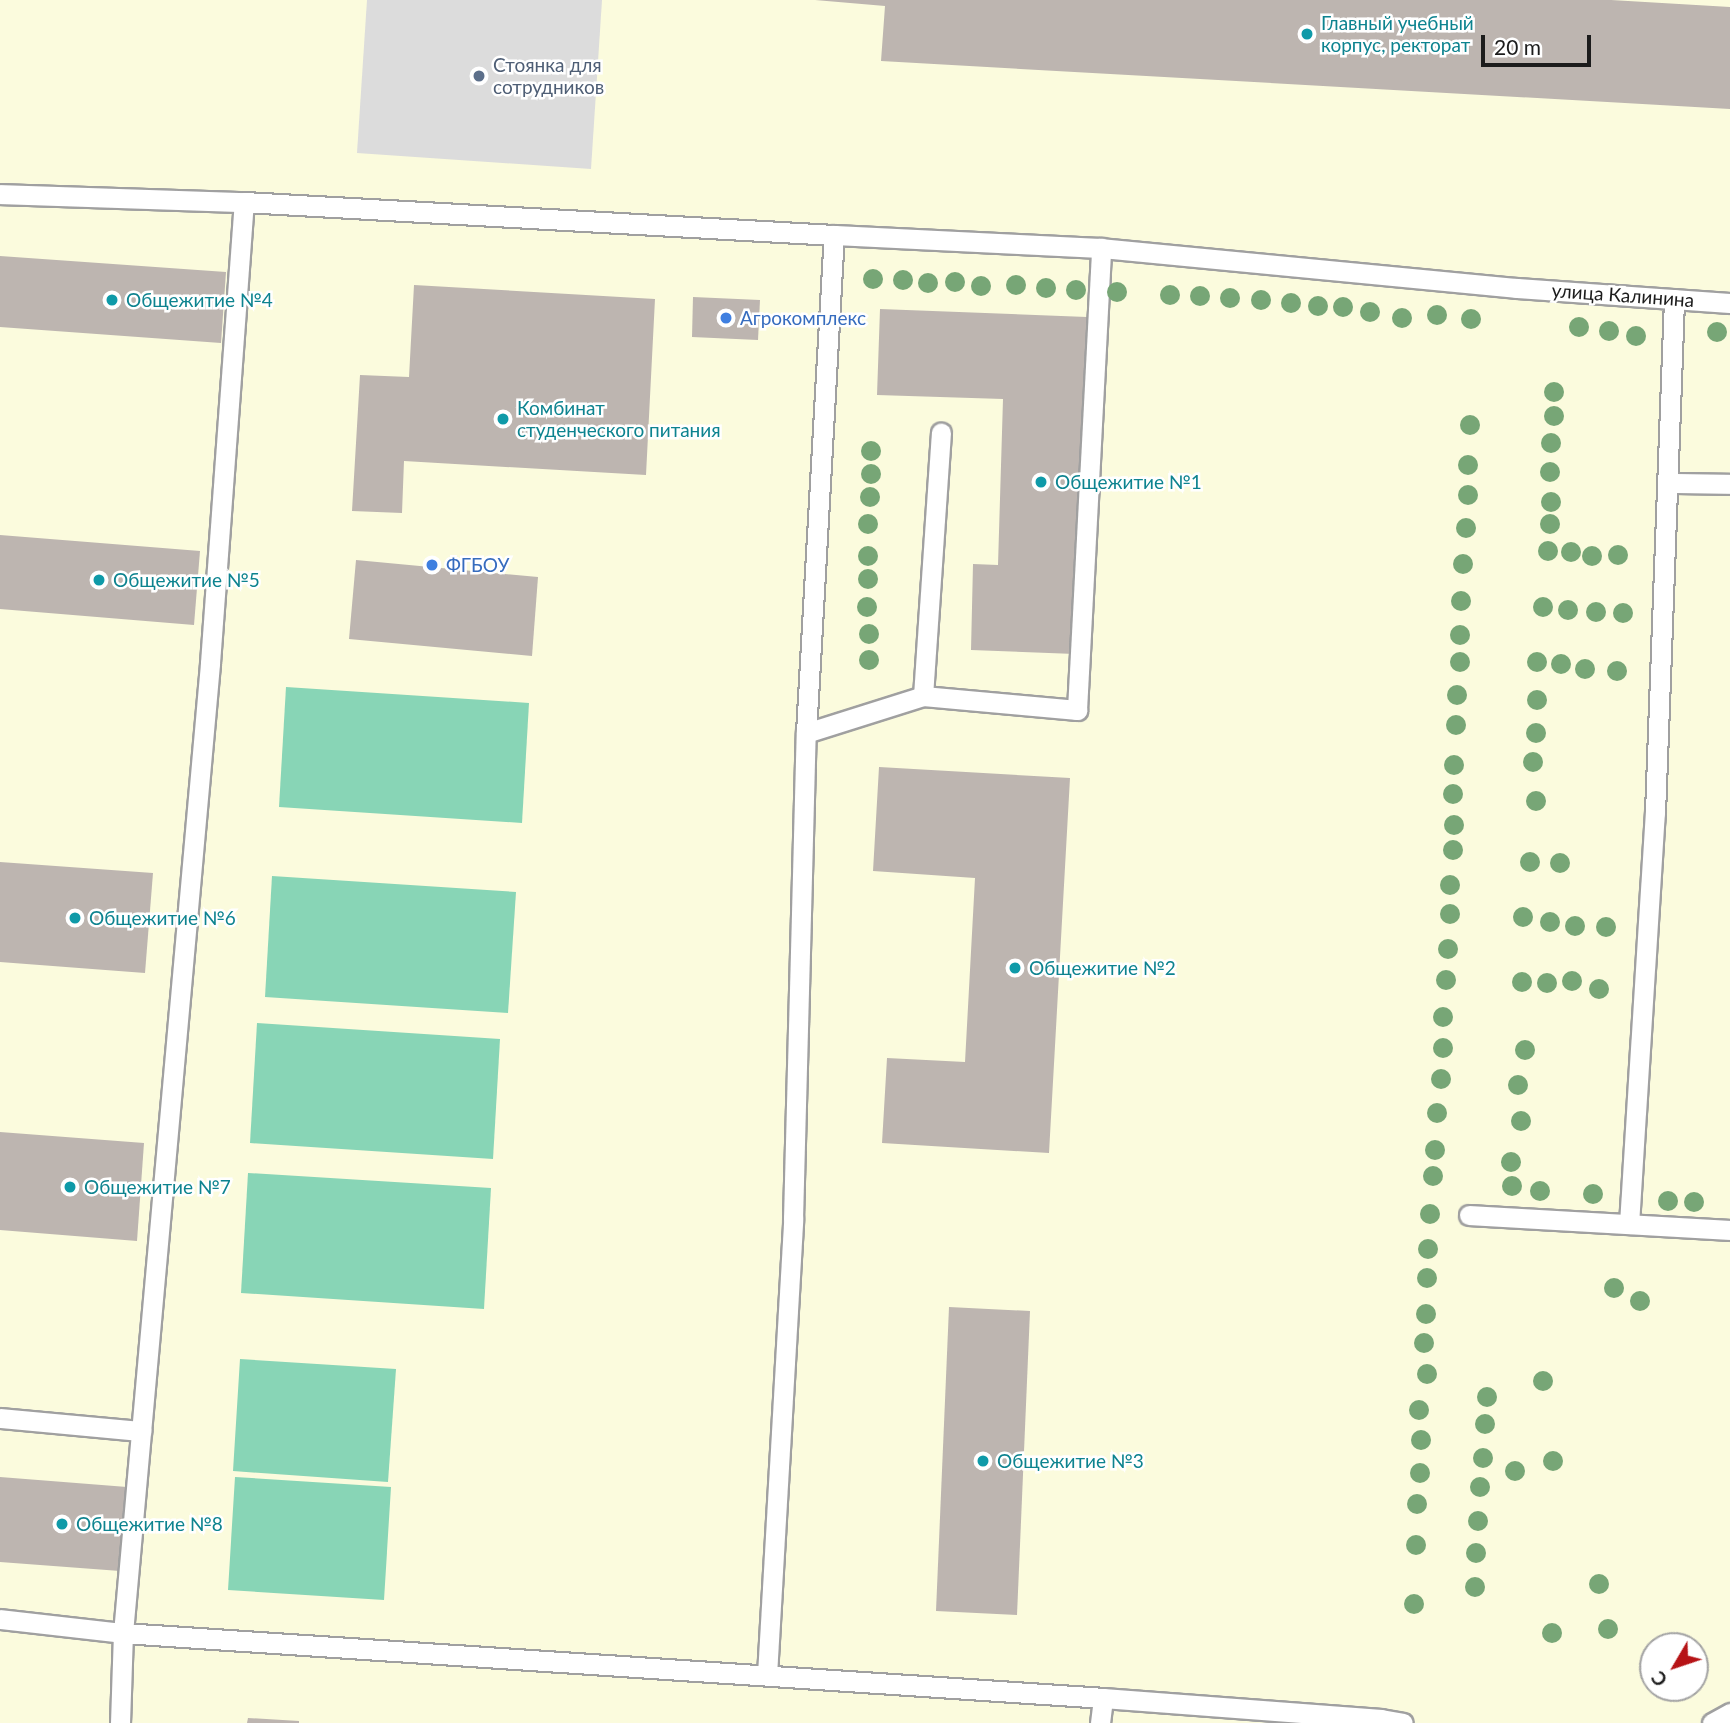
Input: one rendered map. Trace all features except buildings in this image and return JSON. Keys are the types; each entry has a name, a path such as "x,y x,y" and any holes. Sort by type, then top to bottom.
{"lane":[{"name":"улица Калинина","path":"0,194 244,202 1101,248 1517,288 1730,303"},
{"path":"120,1723 123,1633 210,663 244,202"},
{"path":"766,1675 793,1219 806,733 834,235"},
{"path":"806,733 923,696 1077,710 1101,248"},
{"path":"1629,1224 1655,813 1674,299"},
{"path":"923,696 941,433"},
{"path":"1669,483 1730,484"},
{"path":"1469,1215 1730,1230"},
{"path":"0,1418 141,1431"},
{"path":"0,1619 123,1633 1102,1698 1381,1718 1403,1723"},
{"path":"1100,1723 1102,1698"},
{"path":"1712,1723 1730,1713"}],"shaded area":[{"path":"0,0 1730,0 1730,1723 0,1723"},
{"name":"Стоянка для сотрудников","path":"367,0 602,0 591,169 357,153"}],"green space":[{"path":"286,687 529,703 522,823 279,807"},
{"path":"272,876 516,892 508,1013 265,997"},
{"path":"257,1023 500,1039 493,1159 250,1143"},
{"path":"248,1173 491,1188 484,1309 241,1293"},
{"path":"240,1359 396,1369 388,1482 233,1471"},
{"path":"235,1477 391,1487 384,1600 228,1590"}],"place":[{"name":"Главный учебный корпус, ректорат","path":"1307,34"},
{"name":"Стоянка для сотрудников","path":"479,76"},
{"name":"Общежитие №4","path":"112,300"},
{"name":"Агрокомплекс","path":"726,318"},
{"name":"Комбинат студенческого питания","path":"503,419"},
{"name":"Общежитие №1","path":"1041,482"},
{"name":"ФГБОУ","path":"432,565"},
{"name":"Общежитие №5","path":"99,580"},
{"name":"Общежитие №6","path":"75,918"},
{"name":"Общежитие №2","path":"1015,968"},
{"name":"Общежитие №7","path":"70,1187"},
{"name":"Общежитие №3","path":"983,1461"},
{"name":"Общежитие №8","path":"62,1524"}]}
